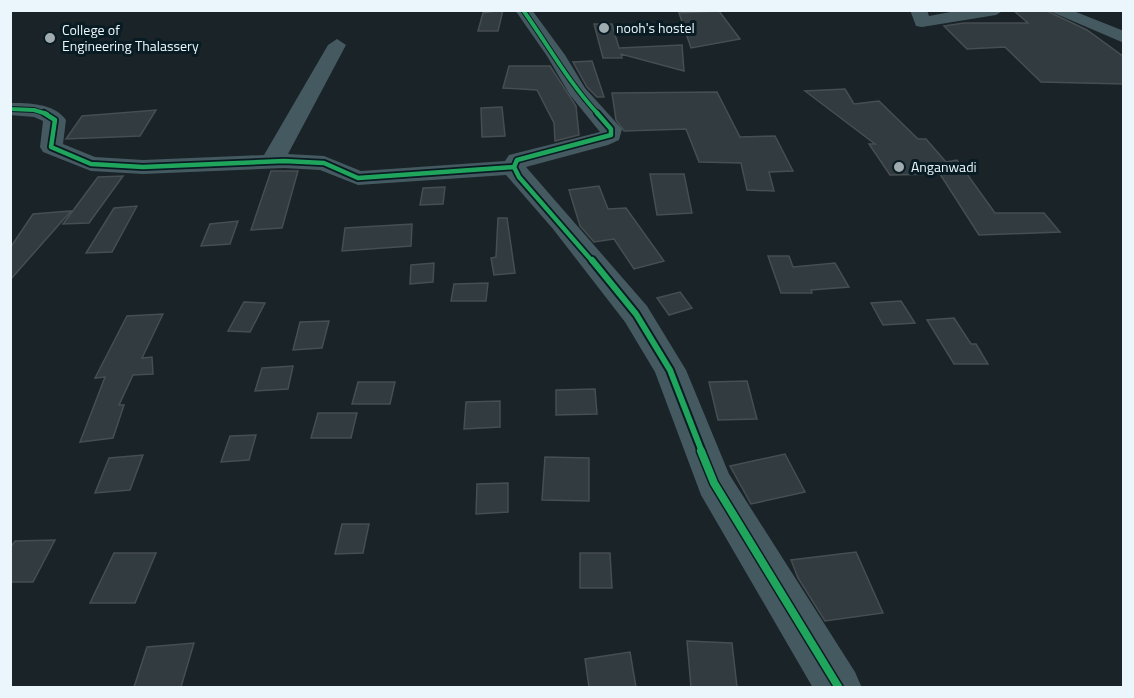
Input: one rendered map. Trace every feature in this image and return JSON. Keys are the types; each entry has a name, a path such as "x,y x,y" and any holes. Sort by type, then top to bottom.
{"street":[{"path":"523,10 556,55 577,91 611,129 611,135 600,140 517,160 514,167 519,177 562,223 636,314 670,370 714,483 839,687"},
{"path":"916,21 996,10"},
{"path":"1055,10 1124,38"},
{"path":"272,162 337,45"},
{"path":"10,109 26,109 50,115 54,120 51,147 91,164 143,166 324,162 358,178 514,167"}],"building":[{"path":"503,10 498,31 478,31 483,13"},
{"path":"1013,10 1045,10 1087,30 1124,57 1124,84 1041,82 1005,47 967,49 944,26 964,23 1028,23"},
{"path":"719,11 740,39 691,48 679,13"},
{"path":"594,24 612,24 619,48 682,45 684,71 621,54 622,58 603,58"},
{"path":"592,61 604,97 597,97 587,87 573,62"},
{"path":"509,66 550,66 576,106 579,135 555,141 554,123 537,90 503,88"},
{"path":"845,89 854,104 879,101 918,139 926,139 946,162 957,160 995,213 1044,213 1060,232 979,235 940,174 890,175 869,144 875,144 805,91"},
{"path":"717,92 740,137 775,136 793,171 769,172 774,191 747,190 741,163 699,162 686,129 624,131 616,120 612,93"},
{"path":"502,107 505,136 482,137 481,108"},
{"path":"156,110 140,136 66,139 82,116"},
{"path":"271,171 298,171 282,228 251,230"},
{"path":"650,174 684,174 692,213 657,215"},
{"path":"123,176 89,223 63,224 98,177"},
{"path":"599,186 608,209 626,208 664,261 634,269 614,239 594,242 580,226 569,190"},
{"path":"445,187 443,204 420,205 423,188"},
{"path":"137,206 112,252 86,253 114,208"},
{"path":"71,211 10,280 10,248 33,214"},
{"path":"498,218 507,218 515,273 494,275 491,258 496,257"},
{"path":"238,221 230,244 201,246 210,224"},
{"path":"412,224 411,246 342,251 345,228"},
{"path":"768,256 789,256 793,267 835,263 849,287 811,290 812,293 781,293"},
{"path":"434,263 433,282 410,284 411,265"},
{"path":"488,283 486,301 451,301 454,284"},
{"path":"680,292 692,308 669,315 657,298"},
{"path":"901,301 915,323 883,325 871,303"},
{"path":"244,302 265,303 250,332 228,331"},
{"path":"163,314 142,358 152,357 153,374 133,375 119,405 124,405 113,438 80,442 105,377 95,378 127,316"},
{"path":"954,318 971,344 976,344 988,364 954,364 927,320"},
{"path":"329,321 322,348 293,350 300,322"},
{"path":"293,366 288,389 255,391 262,368"},
{"path":"747,381 757,419 718,420 709,382"},
{"path":"358,382 395,382 390,404 352,404"},
{"path":"595,389 597,414 556,415 556,390"},
{"path":"500,401 500,427 464,429 466,402"},
{"path":"318,413 357,413 351,438 311,438"},
{"path":"256,435 249,460 221,462 230,436"},
{"path":"785,454 805,492 751,504 730,466"},
{"path":"143,455 130,490 95,493 109,458"},
{"path":"545,457 589,458 589,501 542,500"},
{"path":"508,483 508,512 476,514 477,484"},
{"path":"342,524 369,524 363,553 335,554"},
{"path":"55,540 33,582 10,582 10,548 15,541"},
{"path":"856,552 883,613 825,621 798,578 791,560"},
{"path":"114,553 156,553 135,603 90,603"},
{"path":"580,553 610,553 612,588 580,588"},
{"path":"687,641 732,643 737,687 691,687"},
{"path":"194,643 181,687 134,687 147,647"},
{"path":"630,652 636,687 589,687 585,659"}],"cycle path":[{"path":"523,10 556,55 577,91 611,129 611,135 600,140 517,160 514,167 519,177 562,223 636,314 670,370 714,483 839,688"},
{"path":"10,109 34,110 51,116 55,120 51,147 91,164 143,167 284,161 324,163 358,178 514,167"}],"place":[{"name":"nooh's hostel","path":"604,28"},
{"name":"College of Engineering Thalassery","path":"50,38"},
{"name":"Anganwadi","path":"899,167"}]}
